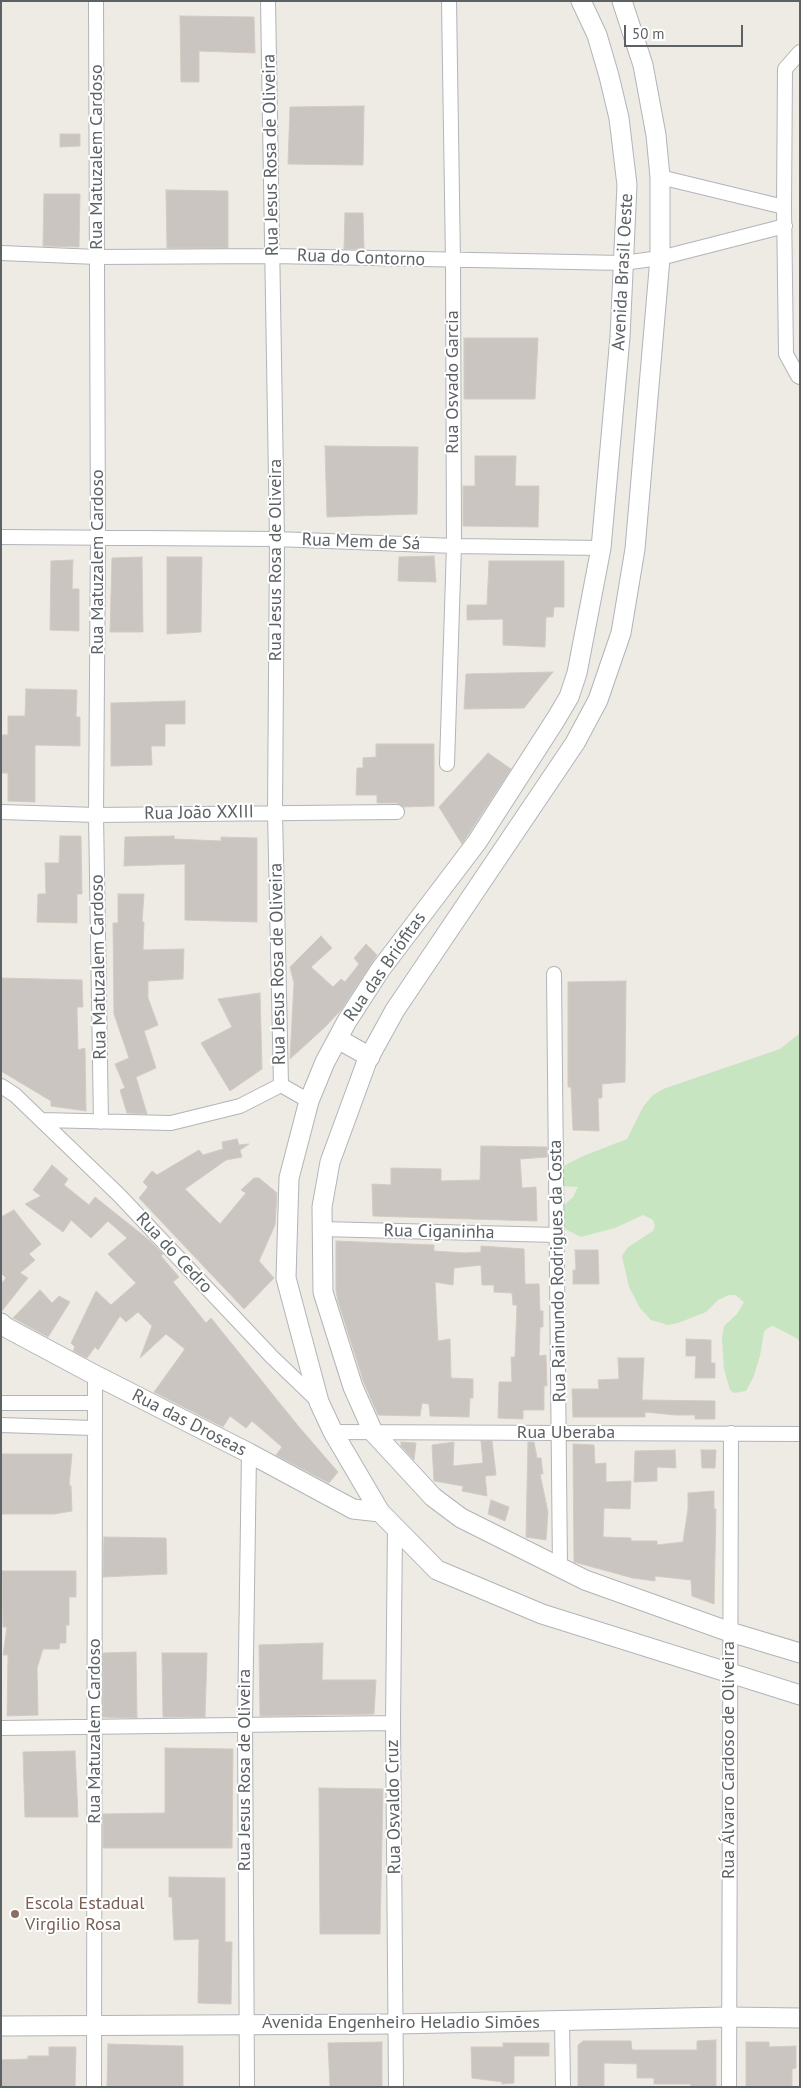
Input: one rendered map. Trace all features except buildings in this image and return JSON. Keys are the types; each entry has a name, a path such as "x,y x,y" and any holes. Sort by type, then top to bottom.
{"street":[{"name":"Rua Matuzalem Cardoso","path":"96,1 98,537 96,815 101,1122"},
{"name":"Rua Jesus Rosa de Oliveira","path":"268,1 277,539 274,812 280,1085 309,1101"},
{"name":"Rua Osvado Garcia","path":"447,764 454,546 453,261 449,1"},
{"name":"Avenida Brasil Oeste","path":"477,842 569,697 577,673 601,548 620,338 627,185 618,118 597,35 581,1"},
{"name":"Avenida Brasil Oeste","path":"495,860 575,743 598,700 621,633 635,549 660,258 660,177 656,135 643,65 622,1"},
{"path":"800,52 785,69 786,354 798,376 800,376"},
{"path":"660,177 785,217 800,217"},
{"name":"Rua do Contorno","path":"1,253 623,263 660,258 785,217"},
{"name":"Rua Mem de Sá","path":"1,537 277,539 454,546 601,548"},
{"name":"Rua João XXIII","path":"1,812 96,815 397,812"},
{"name":"Rua das Briófitas","path":"319,1402 286,1278 289,1178 309,1101 338,1039 380,970 477,842"},
{"name":"Rua das Briófitas","path":"495,860 395,1010 370,1056 330,1162 322,1207 323,1292 352,1387 373,1432 433,1497 461,1518 585,1580 730,1632 800,1653"},
{"name":"Rua Raimundo Rodrigues da Costa","path":"554,974 560,1568"},
{"path":"338,1039 370,1056"},
{"path":"41,1120 171,1123 240,1106 280,1085"},
{"name":"Rua do Cedro","path":"1,1086 15,1095 119,1195 272,1357 319,1402 333,1432 380,1512 437,1570 542,1614 800,1695"},
{"name":"Rua Ciganinha","path":"321,1229 557,1235"},
{"name":"Rua das Droseas","path":"1,1323 94,1375 249,1453 353,1509 380,1512"},
{"name":"Rua Matuzalem Cardoso","path":"94,1375 94,2087"},
{"path":"1,1403 94,1403"},
{"path":"1,1425 93,1428"},
{"name":"Rua Uberaba","path":"333,1432 800,1434"},
{"name":"Rua Álvaro Cardoso de Oliveira","path":"729,2087 731,1433"},
{"name":"Rua Jesus Rosa de Oliveira","path":"247,2087 245,1723 249,1453"},
{"name":"Rua Osvaldo Cruz","path":"395,1528 393,1723 396,2087"},
{"path":"1,1728 245,1723 393,1723"},
{"name":"Avenida Engenheiro Heladio Simões","path":"1,2026 396,2024 728,2016 800,2018"},
{"path":"562,2021 563,2087"}],"green space":[{"path":"800,1033 800,1344 798,1339 773,1326 768,1328 764,1332 760,1356 753,1378 746,1391 734,1393 730,1390 724,1369 722,1338 724,1326 737,1314 744,1302 735,1295 729,1295 718,1300 706,1312 678,1323 668,1325 651,1320 640,1308 629,1287 622,1256 628,1247 653,1231 655,1226 653,1220 643,1215 615,1228 581,1237 567,1230 560,1222 557,1212 573,1197 578,1187 556,1186 562,1167 583,1156 627,1139 643,1107 652,1096 663,1089 780,1049"}],"place":[{"name":"Escola Estadual Virgilio Rosa","path":"15,1914"}]}
